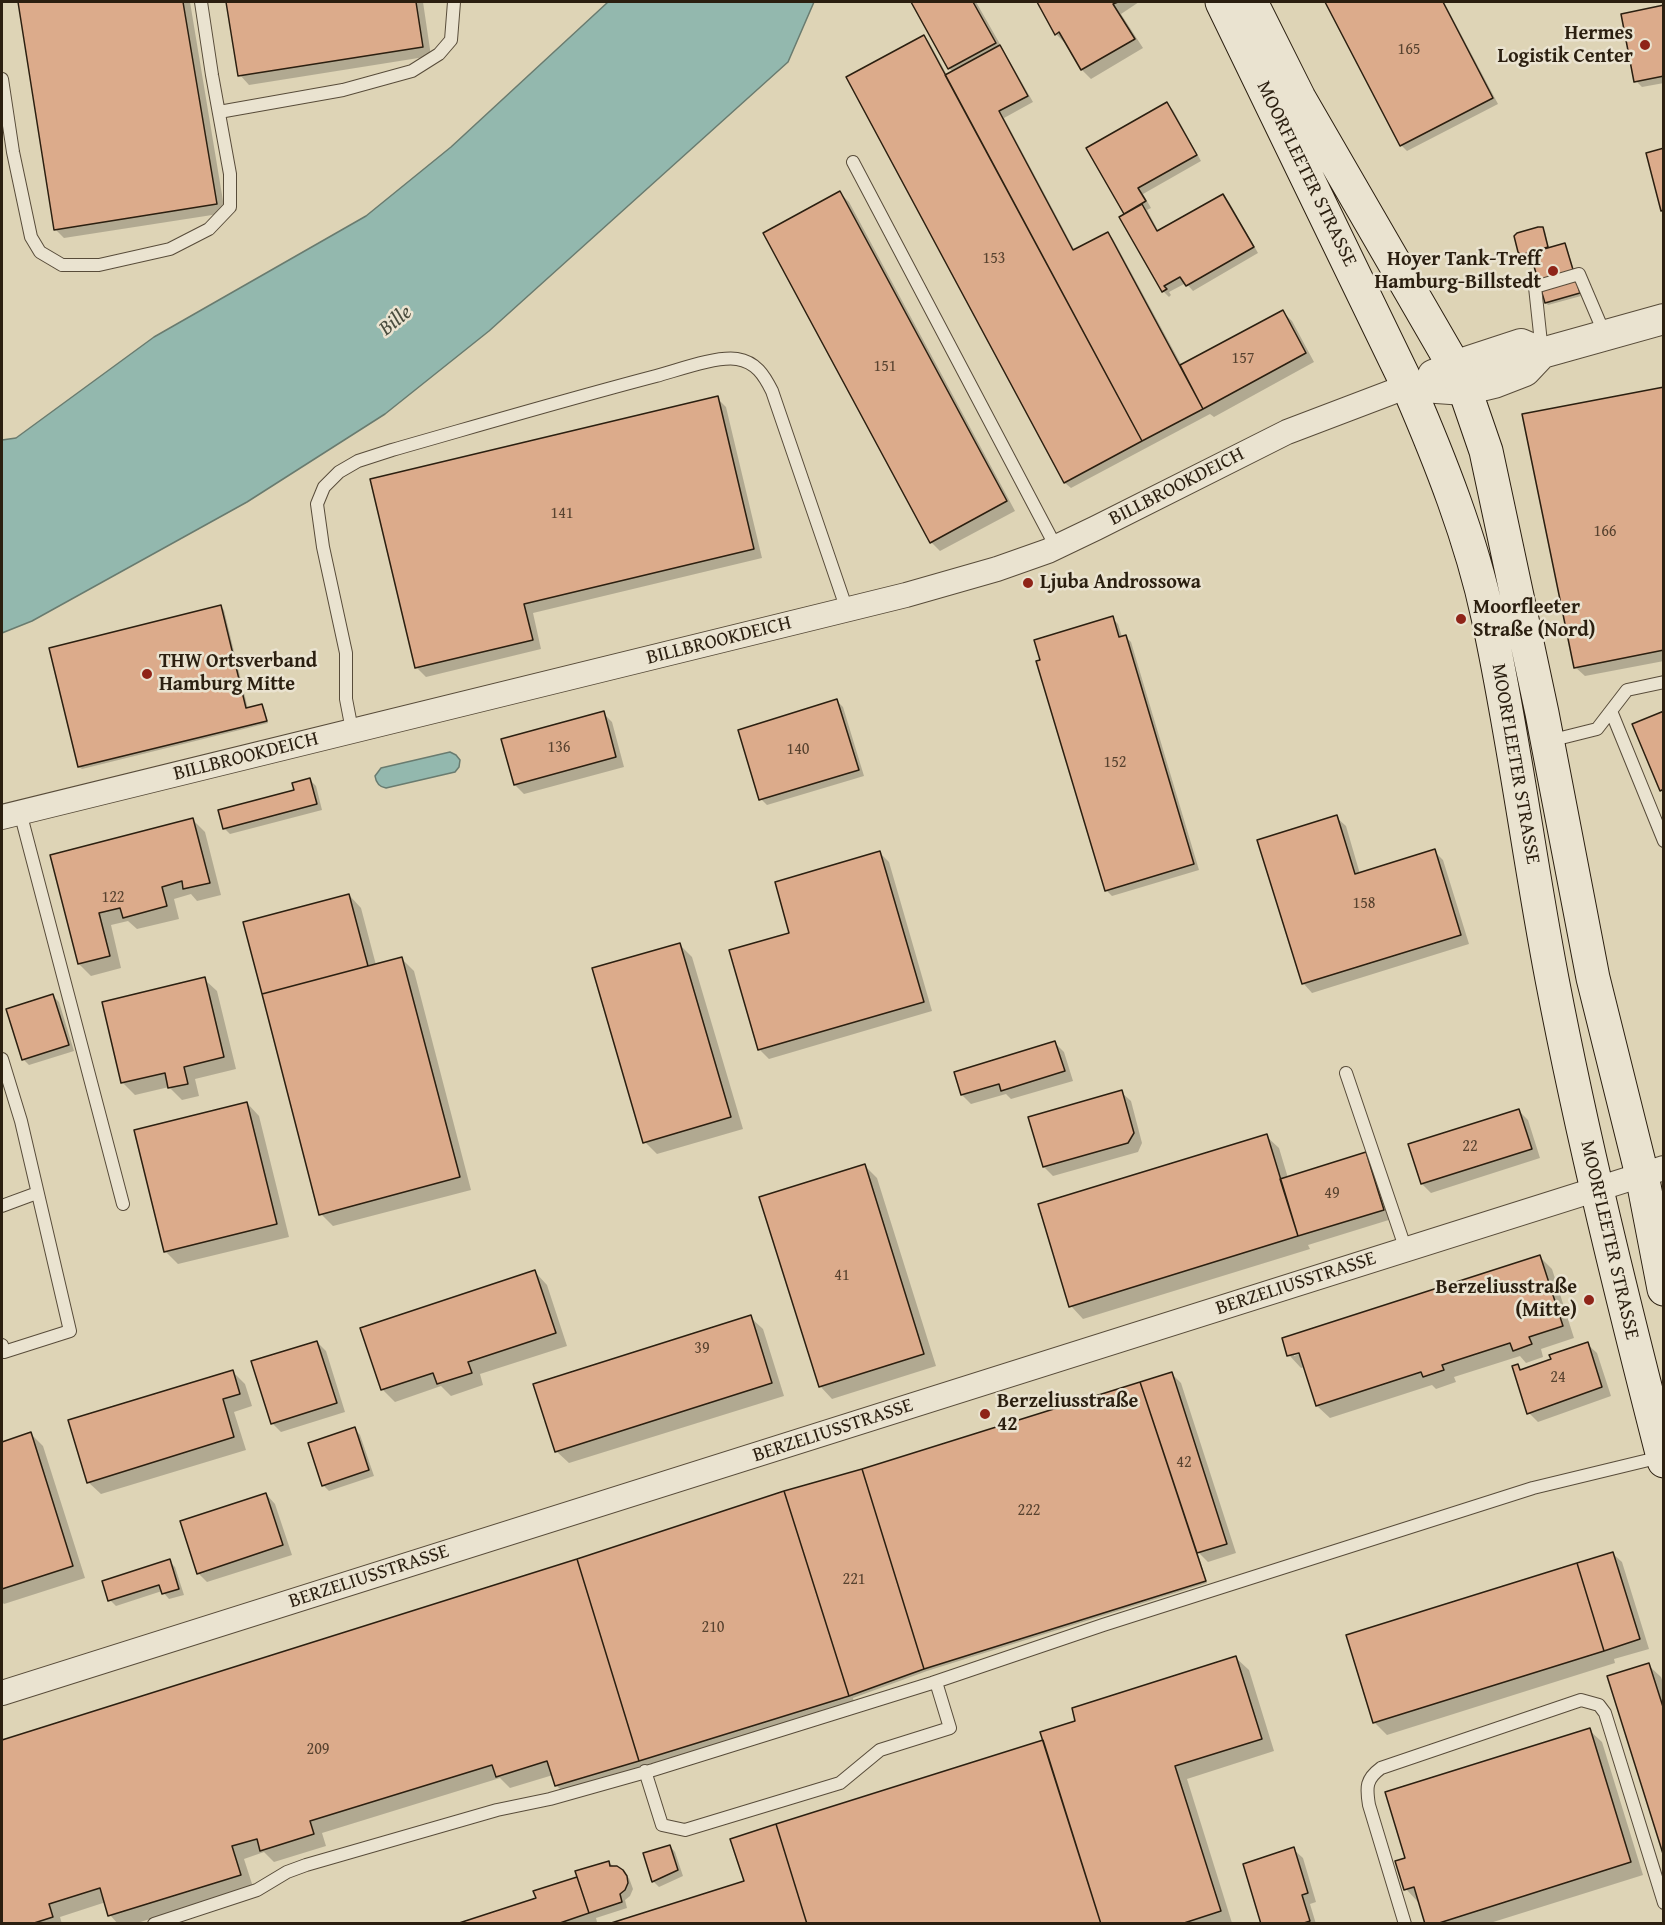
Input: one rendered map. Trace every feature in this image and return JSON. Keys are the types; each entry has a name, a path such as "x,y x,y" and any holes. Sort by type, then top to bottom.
{"main road":[{"name":"MOORFLEETER STRASSE","path":"1222,2 1408,386 1432,442 1471,551 1488,615 1508,718 1552,979 1595,1189 1663,1458"},
{"name":"MOORFLEETER STRASSE","path":"1251,2 1299,98 1459,378 1486,452 1548,741 1593,978 1653,1171 1664,1289"}],"street":[{"name":"BILLBROOKDEICH","path":"11,814 847,610 997,569 1056,547 1268,441 1408,386 1459,378 1521,344 1542,353 1664,319"},
{"name":"BERZELIUSSTRASSE","path":"2,1693 1653,1171"}],"lane":[{"path":"2,79 13,152 31,237 39,252 62,265 99,265 170,249 209,229 230,207 230,174 201,2"},
{"path":"219,112 343,90 412,71 439,54 451,40 454,2"},
{"path":"853,162 1056,547"},
{"path":"1542,353 1535,287 1579,274 1606,336"},
{"path":"352,730 346,699 346,653 323,547 317,504 324,487 339,472 358,462 392,450 720,359 736,359 751,363 763,372 772,391 847,610"},
{"path":"1548,741 1597,729 1627,690 1664,682"},
{"path":"1611,711 1664,841"},
{"path":"11,814 123,1204"},
{"path":"2,1059 21,1121 70,1331 4,1352 2,1345"},
{"path":"1346,1073 1406,1250"},
{"path":"2,1206 37,1192"},
{"path":"154,1923 257,1890 287,1872 306,1865 497,1810 549,1799 645,1772 936,1682 1115,1621 1522,1491 1663,1458"},
{"path":"645,1772 662,1825 685,1830 840,1783 880,1749 950,1728 936,1682"},
{"path":"1405,1923 1369,1805 1368,1785 1372,1774 1381,1768 1581,1700 1599,1705 1605,1713 1664,1903"}],"water":[{"name":"Bille","path":"608,2 814,2 788,62 489,331 385,414 247,502 32,621 2,633 2,440 16,438 154,337 366,216 451,147"},
{"path":"450,752 460,760 455,772 386,788 380,786 376,781 375,776 381,768"}],"building":[{"path":"18,2 183,2 217,204 54,230"},
{"path":"226,2 416,2 423,47 238,76"},
{"path":"911,2 973,2 996,43 948,69"},
{"path":"1037,2 1118,2 1113,4 1135,39 1081,70 1059,32 1055,35"},
{"path":"1325,2 1443,2 1493,98 1400,146"},
{"name":"Hermes Logistik Center","path":"1664,5 1664,76 1634,82 1621,14"},
{"path":"924,35 1142,441 1064,483 846,77"},
{"path":"1000,45 1028,96 999,111 1073,250 1108,232 1203,409 1142,441 945,75"},
{"path":"1167,102 1197,155 1138,188 1146,201 1124,214 1086,148"},
{"path":"1664,148 1664,210 1661,211 1646,153"},
{"path":"840,191 1007,501 930,543 763,233"},
{"path":"1223,194 1254,247 1186,286 1180,277 1164,286 1167,289 1162,292 1119,217 1142,204 1157,231"},
{"path":"1543,227 1548,247 1521,255 1514,236"},
{"path":"1565,243 1580,293 1545,303 1530,253"},
{"path":"1283,310 1306,353 1203,409 1180,365"},
{"path":"1664,387 1664,650 1574,668 1522,414"},
{"path":"718,396 754,549 524,604 533,640 415,668 370,479"},
{"name":"THW Ortsverband Hamburg Mitte","path":"221,605 246,708 262,704 267,721 78,767 49,648"},
{"path":"1113,616 1119,637 1126,635 1194,864 1105,891 1036,661 1040,660 1034,640"},
{"path":"837,699 859,770 759,800 738,730"},
{"path":"604,711 616,757 514,785 501,739"},
{"path":"1664,711 1664,789 1660,791 1632,724"},
{"path":"310,778 317,804 223,829 218,810 294,790 292,783"},
{"path":"1337,815 1355,874 1435,849 1461,935 1302,984 1257,840"},
{"path":"193,818 210,883 183,889 182,881 162,887 167,906 123,918 120,908 99,913 110,956 78,964 50,855"},
{"path":"880,851 924,1002 758,1050 729,950 789,933 775,882"},
{"path":"349,894 368,966 262,994 243,922"},
{"path":"680,943 731,1117 643,1143 592,968"},
{"path":"402,957 460,1177 319,1215 262,994"},
{"path":"205,977 224,1057 184,1067 188,1084 168,1088 165,1073 121,1083 102,1002"},
{"path":"53,994 69,1045 22,1060 6,1009"},
{"path":"1055,1041 1065,1071 1001,1091 999,1084 961,1095 954,1072"},
{"path":"1122,1090 1134,1133 1128,1143 1043,1167 1028,1117"},
{"path":"247,1102 277,1224 164,1252 134,1130"},
{"path":"1519,1109 1532,1149 1421,1184 1408,1144"},
{"path":"1267,1134 1298,1236 1069,1307 1038,1204"},
{"path":"1366,1152 1384,1210 1298,1236 1280,1179"},
{"path":"865,1164 924,1354 819,1387 759,1197"},
{"path":"1540,1255 1563,1326 1529,1337 1532,1344 1513,1351 1510,1343 1442,1365 1444,1370 1423,1377 1421,1372 1316,1406 1299,1353 1287,1356 1282,1338"},
{"path":"535,1270 556,1333 468,1362 472,1373 437,1384 433,1373 381,1390 360,1328"},
{"path":"751,1315 772,1383 555,1452 533,1384"},
{"path":"317,1341 337,1403 271,1424 251,1361"},
{"path":"1588,1342 1602,1387 1527,1414 1512,1366 1518,1364 1520,1370 1551,1359 1549,1355"},
{"path":"233,1370 240,1394 223,1399 234,1437 87,1483 68,1420"},
{"path":"1172,1372 1227,1544 1197,1553 1140,1382"},
{"path":"1140,1382 1206,1581 924,1669 862,1469"},
{"path":"355,1427 369,1470 322,1486 308,1443"},
{"path":"31,1432 73,1566 2,1589 2,1442"},
{"path":"862,1469 924,1669 849,1696 784,1491"},
{"path":"784,1491 849,1696 639,1761 577,1559"},
{"path":"266,1493 283,1545 197,1574 180,1521"},
{"path":"1613,1552 1640,1639 1604,1651 1577,1563"},
{"path":"170,1559 179,1589 162,1594 159,1585 108,1601 102,1581"},
{"path":"577,1559 639,1761 555,1786 547,1761 496,1777 492,1765 310,1821 314,1834 260,1851 257,1839 232,1846 241,1875 108,1916 100,1888 49,1904 53,1917 31,1924 2,1924 2,1740"},
{"path":"1577,1563 1604,1651 1373,1723 1346,1635"},
{"path":"1236,1656 1262,1739 1175,1766 1221,1911 1181,1924 1101,1924 1040,1732 1075,1721 1072,1708"},
{"path":"1649,1663 1664,1710 1664,1857 1607,1676"},
{"path":"1590,1728 1631,1862 1436,1924 1425,1924 1414,1887 1404,1890 1395,1861 1405,1858 1385,1792"},
{"path":"1043,1740 1101,1924 807,1924 776,1824"},
{"path":"776,1824 807,1924 608,1924 744,1881 730,1839"},
{"path":"670,1845 678,1870 652,1882 643,1853"},
{"path":"1294,1847 1308,1893 1302,1895 1310,1921 1301,1924 1261,1924 1243,1864"},
{"path":"609,1861 610,1866 617,1866 627,1876 628,1883 620,1894 622,1902 589,1913 575,1871"},
{"path":"577,1877 589,1913 557,1924 456,1924 536,1898 533,1891"}],"place":[{"name":"Hermes Logistik Center","path":"1645,45"},
{"name":"Hoyer Tank-Treff Hamburg-Billstedt","path":"1553,271"},
{"name":"Ljuba Androssowa","path":"1028,583"},
{"name":"Moorfleeter Straße (Nord)","path":"1461,619"},
{"name":"THW Ortsverband Hamburg Mitte","path":"147,674"},
{"name":"Berzeliusstraße (Mitte)","path":"1589,1300"},
{"name":"Berzeliusstraße 42","path":"985,1414"}]}
